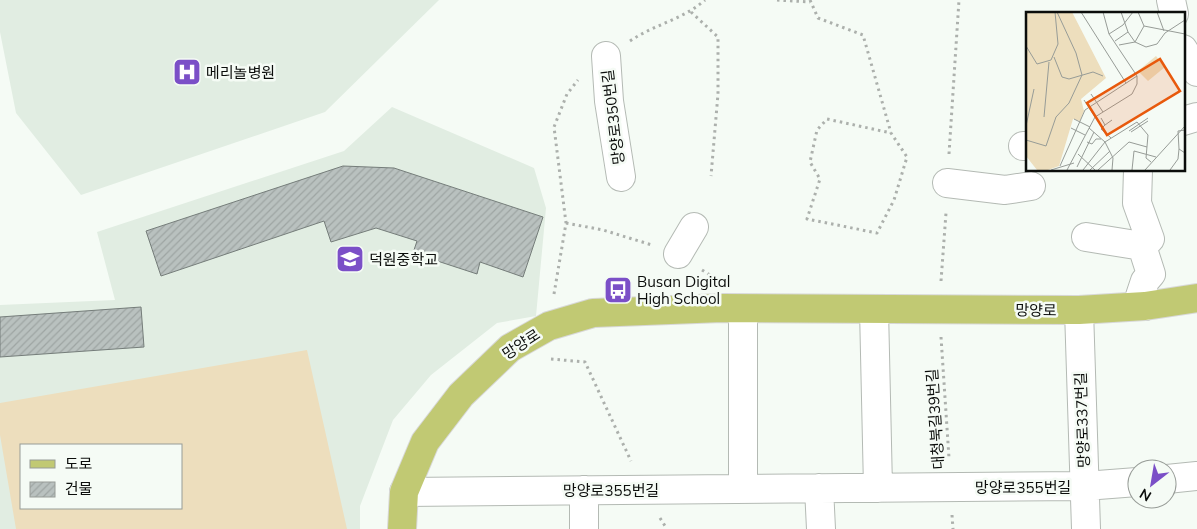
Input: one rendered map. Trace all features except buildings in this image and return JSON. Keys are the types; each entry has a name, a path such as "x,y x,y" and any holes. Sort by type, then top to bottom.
{"main road":[{"name":"망양로","path":"402,529 404,492 426,442 462,395 510,348 549,326 593,313 743,308 1079,310 1145,306 1197,298"}],"street":[{"path":"1184,51 1197,72"},
{"name":"망양로350번길","path":"606,56 609,101 621,177"},
{"path":"1184,121 1197,116"},
{"path":"1138,171 1137,203 1150,239 1142,246"},
{"path":"948,183 1005,190 1031,186"},
{"path":"678,254 694,227"},
{"path":"1086,237 1142,246"},
{"path":"1142,246 1151,274 1145,281 1140,296 1145,306"},
{"path":"743,308 743,489"},
{"path":"874,309 878,488"},
{"name":"망양로337번길","path":"1079,310 1086,529"},
{"path":"1177,478 1197,476"},
{"name":"망양로355번길","path":"404,492 1084,486 1127,483"},
{"path":"819,488 821,529"},
{"path":"584,490 584,529"}],"path":[{"path":"705,0 691,12 718,37 716,68 718,94 711,176"},
{"path":"777,0 810,1 818,18 863,35 891,133 907,157 894,200 877,233 807,218 820,179 810,162 817,130 827,119 891,133"},
{"path":"549,326 566,223 603,230 678,254 710,275"},
{"name":"대청북길39번길","path":"940,308 953,529"},
{"path":"510,348 539,358 585,362 644,490"}],"shaded area":[{"name":"메리놀병원","path":"0,0 439,0 325,112 81,195 16,113 0,32"},
{"path":"392,107 534,168 546,208 536,316 497,323 431,375 393,420 360,506 360,529 0,529 0,305 115,300 97,232 344,151"},
{"path":"307,350 347,529 16,529 0,435 0,403"}],"place":[{"name":"메리놀병원","path":"187,72"},
{"name":"덕원중학교","path":"350,259"},
{"name":"Busan Digital High School","path":"618,290"}]}
